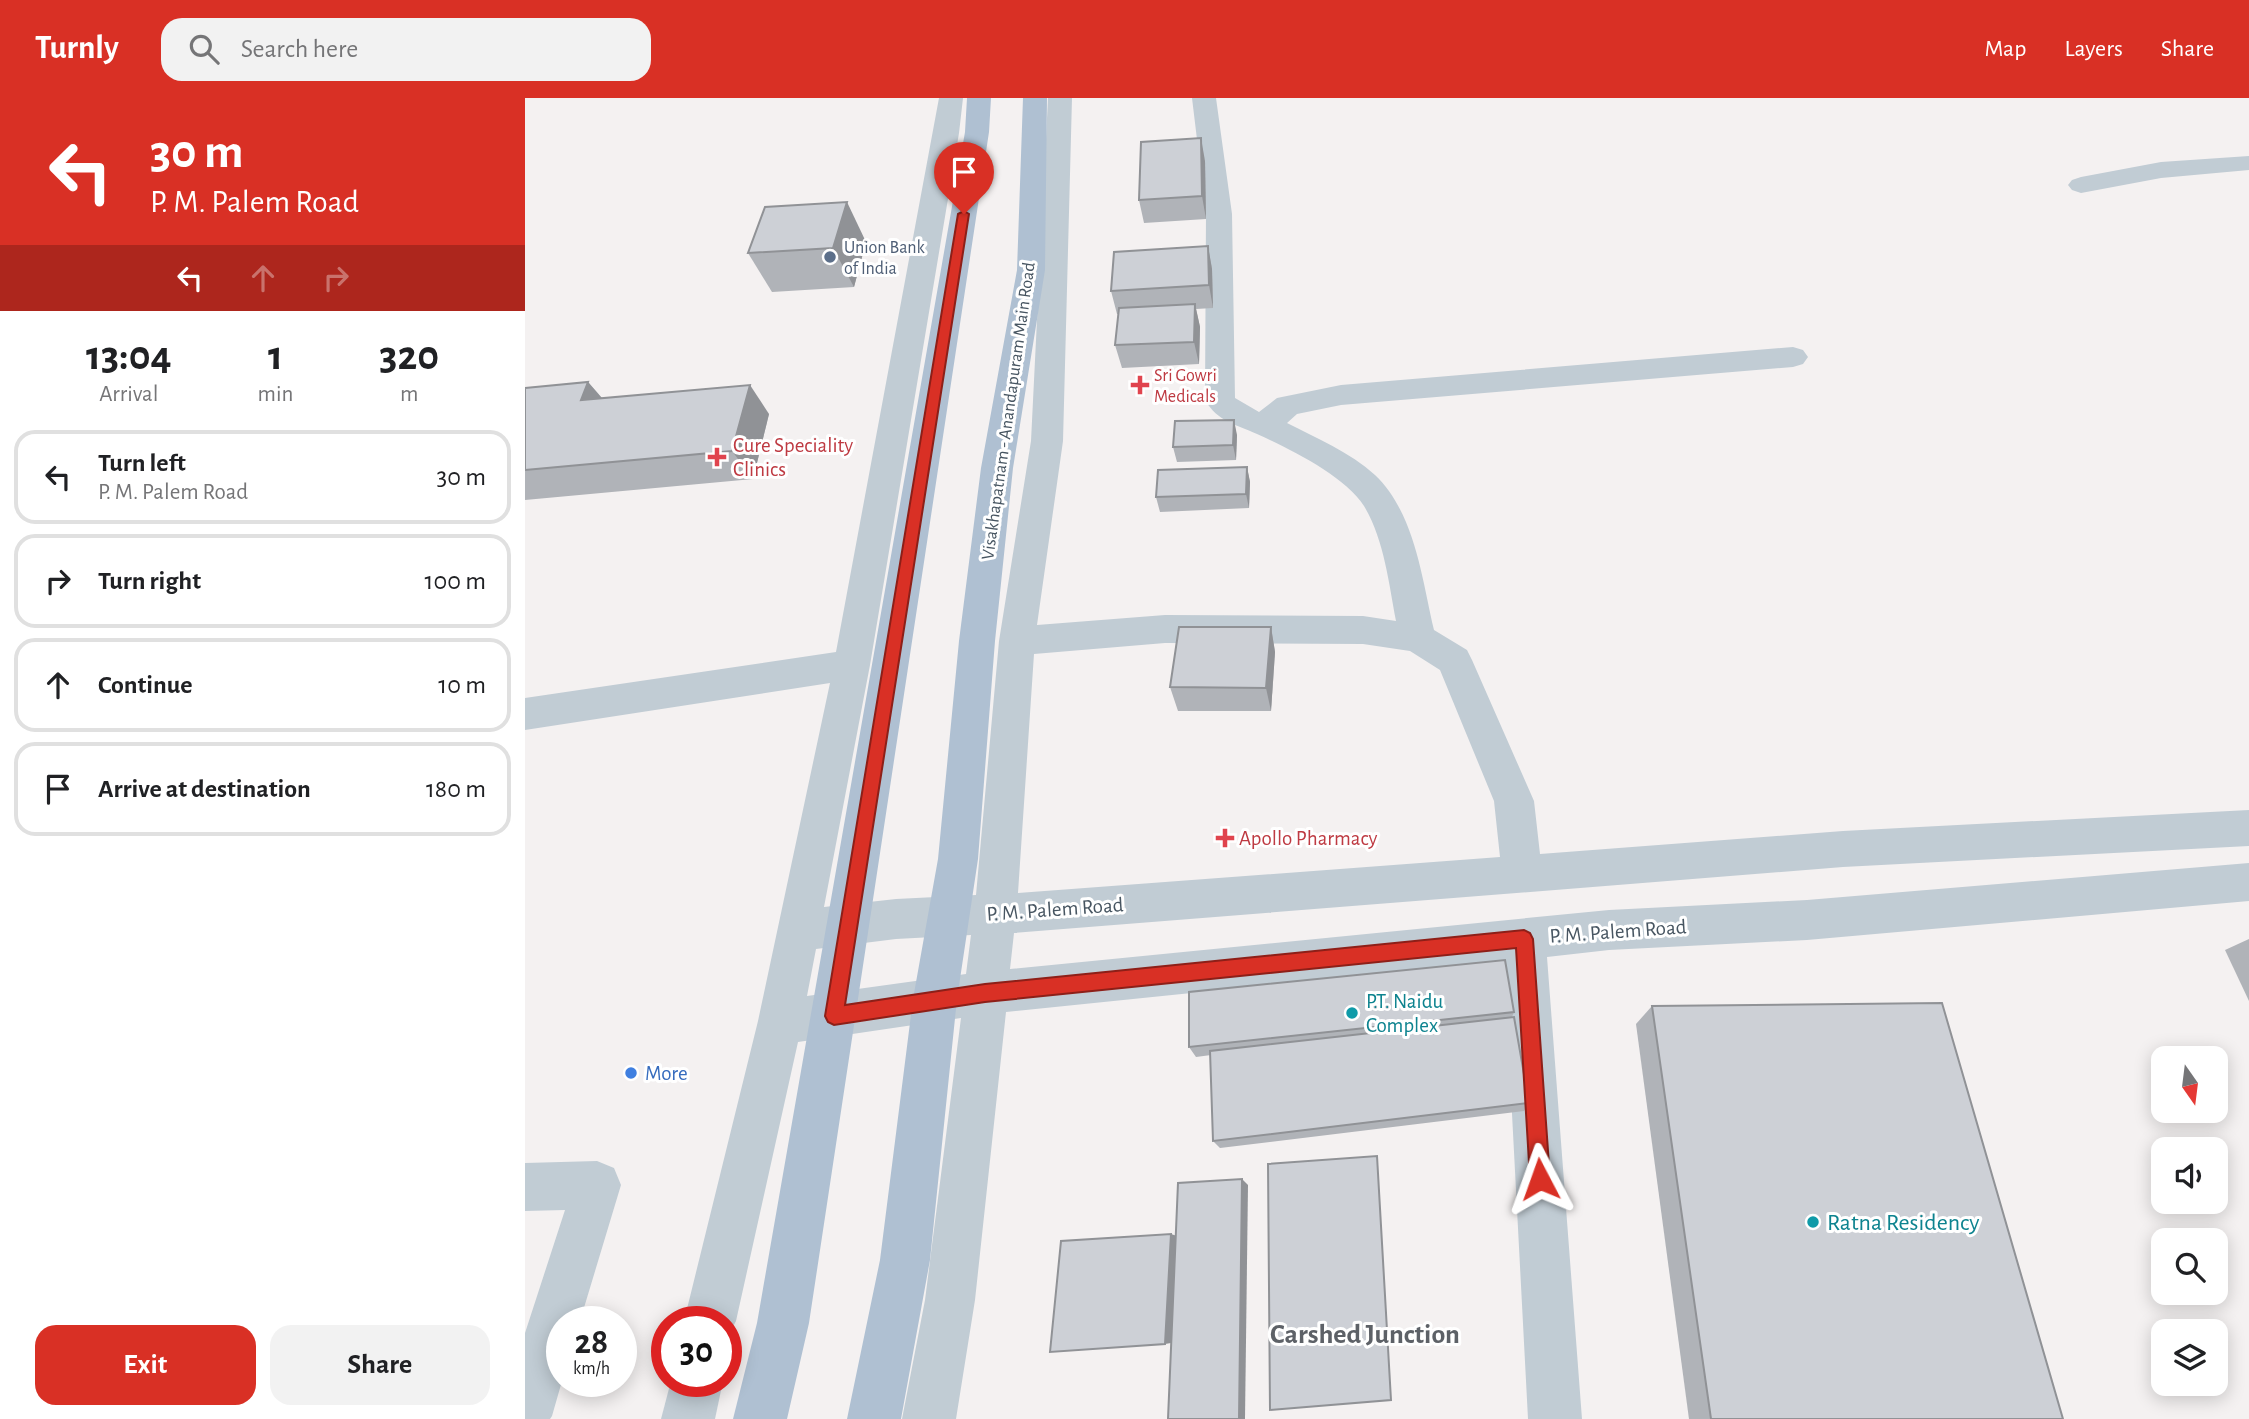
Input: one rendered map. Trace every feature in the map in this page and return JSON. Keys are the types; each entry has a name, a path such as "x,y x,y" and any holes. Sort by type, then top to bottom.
{"main road":[{"path":"759,1419 783,1323 977,132 979,98"},
{"name":"Visakhapatnam - Anandapuram Main Road","path":"935,999 958,859 977,640 997,468 1031,270 1035,98"},
{"path":"874,1419 905,1260 935,999"}],"street":[{"path":"714,1306 780,1021 852,666 951,98"},
{"path":"929,1419 950,1300 995,915 1017,641 1047,441 1060,98"},
{"path":"1204,98 1219,214 1220,400 1228,412 1265,424 1364,484 1388,519 1418,638"},
{"path":"2081,185 2161,170 2249,163"},
{"path":"1265,424 1288,405 1341,395 1793,357"},
{"path":"1017,641 1165,629 1363,630 1418,638 1454,660 1514,802 1522,873"},
{"path":"525,714 852,666"},
{"name":"P. M. Palem Road","path":"798,932 849,923 949,915 995,915 1843,849 2249,828"},
{"name":"P. M. Palem Road","path":"780,1021 834,1016 985,993 1609,930 1807,920 2249,882"},
{"path":"1524,939 1555,1419"},
{"path":"525,1187 597,1185 525,1416"},
{"path":"688,1419 693,1397"}],"building":[{"path":"1201,138 1202,196 1139,200 1141,142"},
{"path":"847,202 833,248 748,253 765,207"},
{"path":"1208,246 1209,285 1111,291 1114,252"},
{"path":"1195,304 1194,342 1115,345 1119,308"},
{"path":"588,382 581,400 750,385 732,451 525,470 525,388"},
{"path":"1234,420 1233,445 1173,447 1175,421"},
{"path":"1247,467 1246,494 1156,497 1158,470"},
{"path":"1179,627 1271,627 1266,688 1170,687"},
{"name":"P.T. Naidu Complex","path":"1505,960 1514,1012 1189,1047 1189,992"},
{"name":"Ratna Residency","path":"1942,1003 2063,1419 1711,1419 1652,1006"},
{"path":"1514,1017 1529,1103 1213,1141 1210,1051"},
{"path":"1377,1156 1391,1400 1270,1410 1268,1164"},
{"path":"1242,1179 1239,1419 1168,1419 1178,1183"},
{"path":"1171,1234 1165,1344 1050,1352 1061,1241"}],"place":[{"name":"Union Bank of India","path":"830,257"},
{"name":"Sri Gowri Medicals","path":"1140,385"},
{"name":"Cure Speciality Clinics","path":"717,457"},
{"name":"Apollo Pharmacy","path":"1225,838"},
{"name":"P.T. Naidu Complex","path":"1352,1013"},
{"name":"More","path":"631,1073"},
{"name":"Ratna Residency","path":"1813,1222"}],"district":[{"name":"Carshed Junction","path":"1365,1333"}],"route":[{"path":"964,214 834,1016 985,993 1524,939 1540,1179"}]}
